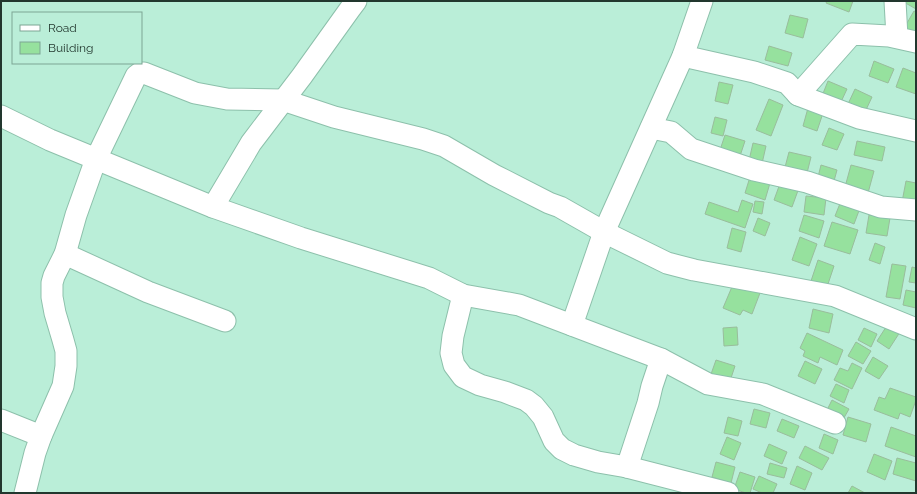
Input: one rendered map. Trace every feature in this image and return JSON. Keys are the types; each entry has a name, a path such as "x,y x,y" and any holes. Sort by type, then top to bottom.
{"street":[{"path":"213,207 251,143 356,1"},
{"path":"572,325 604,232 682,56 702,1"},
{"path":"798,96 852,34 889,36 906,39 895,1"},
{"path":"682,56 754,72 787,83 798,96 859,118 916,131"},
{"path":"25,493 41,436 63,386 66,366 66,351 55,313 52,297 52,283 65,254 76,215 96,159 136,76 140,73 144,73 195,93 227,99 283,100 334,117 415,137 444,146 494,175 560,207 604,232 667,262 694,270 834,296 916,329"},
{"path":"1,116 50,140 213,207 301,238 429,278 463,295 519,305 660,359 708,384 763,394 835,423"},
{"path":"651,128 671,132 691,149 754,170 807,182 881,207 916,210"},
{"path":"65,254 148,292 225,321"},
{"path":"463,295 453,336 451,353 454,365 463,377 480,385 526,400 534,406 543,417 554,441 562,449 574,455 728,493"},
{"path":"627,467 648,403 660,359"},
{"path":"1,420 41,436"}],"building":[{"path":"827,1 853,1 849,12 826,3"},
{"path":"902,1 916,1 916,9"},
{"path":"914,11 916,12 916,38 903,30"},
{"path":"790,15 808,19 803,38 785,33"},
{"path":"769,46 792,53 788,66 765,60"},
{"path":"874,61 894,69 888,83 869,76"},
{"path":"903,68 916,73 916,94 896,87"},
{"path":"828,81 847,89 840,104 822,96"},
{"path":"719,82 733,85 728,104 715,101"},
{"path":"855,89 872,97 865,112 848,104"},
{"path":"769,99 783,105 771,136 756,130"},
{"path":"808,108 823,113 817,131 803,126"},
{"path":"715,117 727,120 723,136 711,133"},
{"path":"829,128 844,134 837,150 822,145"},
{"path":"725,135 745,141 739,159 719,153"},
{"path":"857,141 885,147 882,161 854,155"},
{"path":"753,143 766,146 761,168 748,165"},
{"path":"789,152 811,157 806,177 784,171"},
{"path":"821,165 837,170 834,181 818,177"},
{"path":"851,165 874,171 868,193 845,187"},
{"path":"750,177 770,183 765,200 745,193"},
{"path":"782,178 800,185 792,207 774,200"},
{"path":"906,181 916,183 916,205 902,202"},
{"path":"806,196 826,198 824,215 804,212"},
{"path":"742,200 753,204 745,228 705,214 709,202 738,212"},
{"path":"755,201 764,202 762,214 753,212"},
{"path":"841,201 860,208 854,224 835,216"},
{"path":"804,215 824,221 819,238 799,231"},
{"path":"869,215 890,218 887,236 866,233"},
{"path":"758,218 770,223 765,236 753,231"},
{"path":"832,222 858,230 850,254 824,246"},
{"path":"732,228 746,232 741,252 727,248"},
{"path":"800,237 817,244 809,266 792,260"},
{"path":"875,243 885,247 880,264 869,260"},
{"path":"818,260 834,266 827,287 811,281"},
{"path":"892,264 906,266 900,299 886,297"},
{"path":"912,267 916,268 916,283 909,282"},
{"path":"734,282 760,293 752,314 743,310 740,315 723,308"},
{"path":"906,290 916,292 916,308 903,305"},
{"path":"813,309 833,314 829,333 809,328"},
{"path":"888,324 900,332 889,349 877,341"},
{"path":"737,327 738,345 724,346 723,328"},
{"path":"864,328 877,334 871,347 858,340"},
{"path":"807,333 843,350 837,365 820,357 818,363 803,356 805,351 800,348"},
{"path":"856,342 871,351 863,364 848,356"},
{"path":"873,357 888,366 879,379 865,371"},
{"path":"716,360 735,366 729,384 710,377"},
{"path":"805,361 822,369 815,384 798,376"},
{"path":"852,363 862,368 852,389 834,380 840,368 848,371"},
{"path":"836,384 849,390 844,403 830,396"},
{"path":"890,388 916,397 910,417 900,413 898,419 874,410 879,397 885,399"},
{"path":"832,400 849,409 841,423 825,414"},
{"path":"754,409 770,413 766,428 750,424"},
{"path":"728,417 742,421 738,436 724,433"},
{"path":"848,417 871,424 866,442 843,435"},
{"path":"782,419 799,426 794,438 777,431"},
{"path":"891,427 916,436 916,457 885,446"},
{"path":"824,434 838,440 833,454 819,448"},
{"path":"727,437 741,443 734,460 720,454"},
{"path":"769,444 787,452 782,464 764,456"},
{"path":"805,446 829,458 822,470 799,458"},
{"path":"874,454 892,461 885,480 867,472"},
{"path":"897,458 916,463 916,481 893,474"},
{"path":"716,462 735,467 731,483 712,477"},
{"path":"770,463 787,468 784,478 767,474"},
{"path":"797,466 812,473 805,490 790,484"},
{"path":"740,472 755,477 750,493 734,489"},
{"path":"759,476 777,484 773,493 762,493 753,489"},
{"path":"852,486 865,493 848,493"}]}
